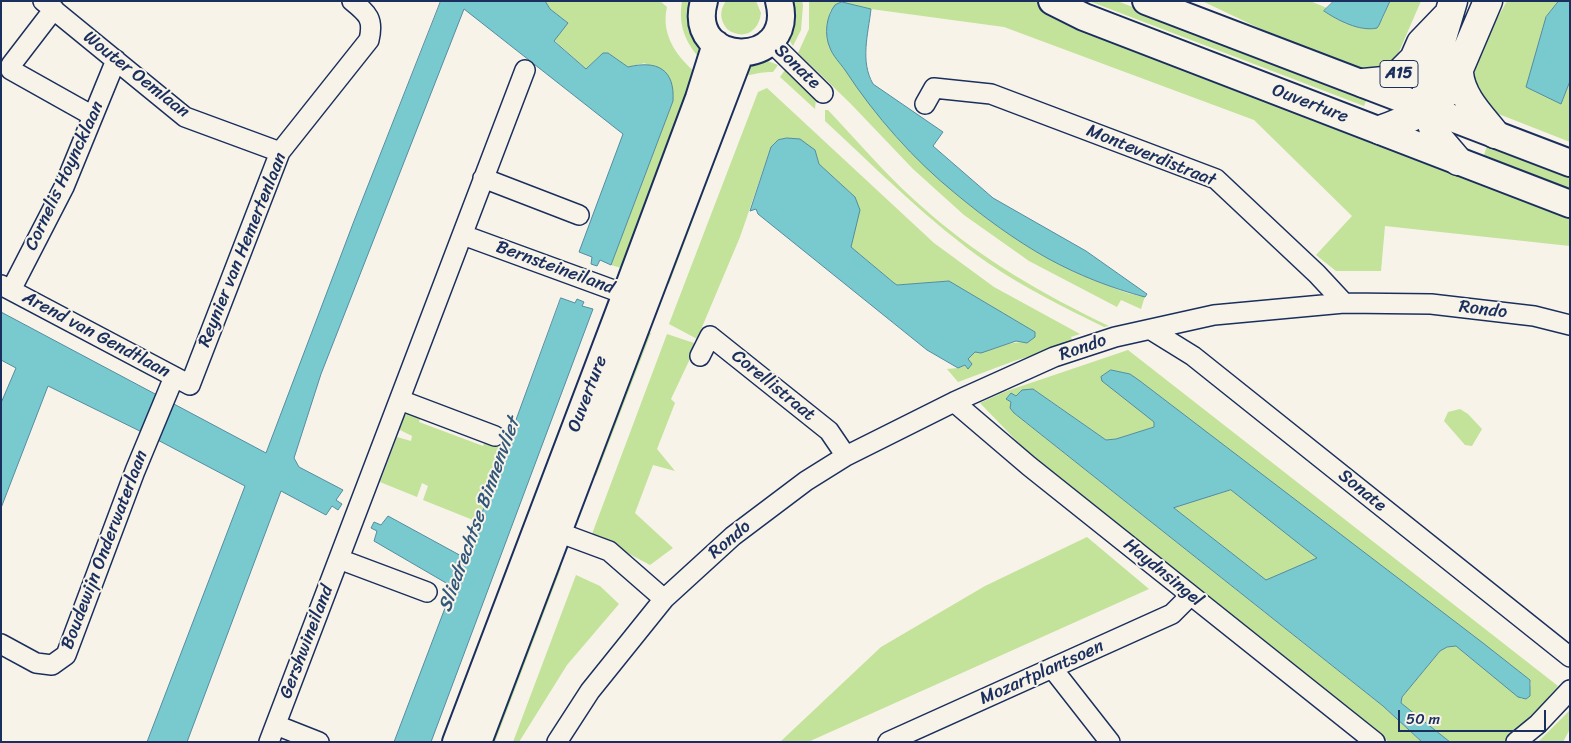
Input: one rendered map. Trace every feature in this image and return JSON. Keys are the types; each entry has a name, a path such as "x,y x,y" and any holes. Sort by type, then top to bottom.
{"highway":[{"name":"A15","path":"1380,130 1412,119 1451,88 1488,1"},
{"name":"A15","path":"1363,83 1384,81 1397,76 1414,59 1421,43 1450,9"},
{"name":"A15","path":"1450,9 1427,88 1427,108 1436,134 1458,161"},
{"path":"1459,73 1460,82 1471,104 1495,134"}],"street":[{"name":"Reynier van Hemertenlaan","path":"182,381 280,152 369,40 372,27 366,12 352,1"},
{"path":"704,1 703,24 706,32 716,44 727,51 740,54 757,51 775,35 781,19 779,1"},
{"name":"Ouverture","path":"1052,1 1084,17 1570,204"},
{"path":"1146,1 1570,163"},
{"name":"Wouter Oemlaan","path":"93,116 11,70 11,65 48,5 185,117 280,152"},
{"name":"Sonate","path":"770,41 823,92"},
{"name":"Ouverture","path":"636,298 716,44"},
{"name":"Ouverture","path":"478,742 549,528 636,298 740,54"},
{"name":"Cornelis Hoyncklaan","path":"6,288 64,187 116,60"},
{"path":"495,436 400,400 525,70"},
{"name":"Monteverdistraat","path":"925,104 934,88 991,94 1216,179 1344,303"},
{"path":"483,178 579,215"},
{"name":"Bernsteineiland","path":"463,235 636,298"},
{"name":"Arend van Gendtlaan","path":"6,288 182,381"},
{"name":"Rondo","path":"557,742 590,690 664,599 732,536 806,481 846,456 954,402 1054,357 1115,337 1214,315 1344,303 1431,304 1534,316 1570,325"},
{"name":"Sonate","path":"1151,330 1193,356 1570,658"},
{"name":"Corellistraat","path":"700,356 710,336 829,431 846,456"},
{"name":"Boudewijn Onderwaterlaan","path":"1,644 36,663 52,665 66,655 166,394 182,381"},
{"name":"Gershwineiland","path":"319,742 272,734 400,400"},
{"name":"Haydnsingel","path":"954,402 1029,466 1375,742"},
{"path":"549,528 609,551 664,599"},
{"name":"Ouverture","path":"456,742 549,528"},
{"path":"338,559 427,592"},
{"name":"Mozartplantsoen","path":"888,742 910,737 1052,668 1172,614 1190,596"},
{"path":"1052,668 1110,742"},
{"path":"1516,742 1538,724 1570,690"}],"green space":[{"path":"660,1 667,7 666,28 673,46 685,63 700,76 628,270 611,265 673,101 645,63 628,67 608,53 603,53 586,69 554,40 568,23 550,9 545,2"},
{"path":"682,1 692,1 703,42 701,60 691,47 684,33 681,18"},
{"path":"726,1 756,1 761,13 760,20 754,30 749,33 739,34 727,29 721,15"},
{"path":"790,1 802,1 803,5 801,30 793,46 788,30"},
{"path":"809,1 1038,1 1072,19 1570,212 1570,246 1385,226 1381,271 1336,271 1316,255 1352,216 1254,120 1004,27 871,9 842,2 830,11 827,37 893,134 948,187 1010,235 1078,273 1113,288 1145,296 1141,309 1121,300 1117,307 1029,261 964,215 913,169 850,103 798,53 809,29"},
{"path":"1089,1 1117,1 1368,96 1364,106"},
{"path":"1202,1 1310,1 1327,8 1324,11 1382,20 1390,1 1421,1 1392,65 1367,72 1301,48"},
{"path":"1507,1 1559,1 1546,17 1561,104 1570,81 1570,142 1491,111 1473,81 1482,50"},
{"path":"765,60 778,65 773,72 737,75 745,65"},
{"path":"785,70 816,98 815,109 780,77"},
{"path":"767,88 934,243 994,287 1080,334 1071,337 1073,343 1014,361 958,382 947,369 965,365 968,369 968,359 975,352 982,352 1007,344 1027,343 1035,332 949,281 897,285 894,283 851,247 855,197 819,164 815,150 771,147 740,237 697,339 669,324 758,92"},
{"path":"729,91 740,94 669,284 659,281"},
{"path":"825,110 828,110 902,189 971,246 1015,276 1109,326 1104,327 1031,289 966,247 904,195 825,121"},
{"path":"1488,143 1570,175 1570,189 1484,155"},
{"path":"640,329 651,333 596,476 586,473"},
{"path":"667,334 697,344 671,399 675,403 657,449 675,471 653,465 635,513 673,548 650,565 592,534"},
{"path":"1128,350 1558,686 1527,723 1506,742 1450,742 1401,703 1402,697 1440,651 1447,647 1456,646 1522,699 1531,685 1530,680 1130,374 1111,370 1154,422 1154,427 1116,439 1106,440 1033,389 1015,397 1011,393 1006,399 1011,402 1014,413 1383,706 1422,742 1389,742 1035,460 980,403 1004,392"},
{"path":"1460,409 1468,414 1482,429 1472,446 1465,445 1444,421 1448,412"},
{"path":"410,411 421,415 419,422 483,446 486,439 499,428 511,433 478,522 423,500 428,486 422,483 417,497 380,482 397,437 411,441 412,436 398,429 404,416"},
{"path":"1231,490 1318,558 1266,581 1174,508"},
{"path":"1087,537 1149,589 808,742 780,742 881,647 985,586"},
{"path":"551,565 561,568 495,742 484,742"},
{"path":"576,575 600,586 619,604 567,665 519,742 513,742"},
{"path":"1570,710 1570,729 1563,742 1538,742"}],"water":[{"path":"441,1 545,1 550,9 568,23 554,41 586,69 603,53 608,53 628,67 638,65 656,66 667,74 673,90 673,101 611,265 600,260 597,266 591,264 592,257 579,252 623,134 464,9 321,374 294,458 299,467 343,490 336,500 342,504 338,510 332,506 326,515 281,491 187,742 147,742 245,486 152,437 48,386 1,508 1,403 16,368 1,360 1,312 266,453 354,221"},
{"path":"1334,1 1390,1 1377,28 1370,29 1356,27 1324,11"},
{"path":"1559,1 1570,1 1570,81 1561,104 1526,87 1546,17"},
{"path":"842,2 871,9 866,57 869,75 873,84 943,132 933,146 993,198 1086,251 1147,294 1145,297 1120,290 1083,275 1035,251 978,212 925,167 869,104 831,51 827,37 828,20 835,5"},
{"path":"787,138 800,139 815,150 819,164 855,197 860,210 851,247 894,283 897,285 949,281 1035,332 1035,337 1027,343 1016,341 981,353 975,352 968,359 972,364 968,369 965,365 958,368 927,350 758,214 756,209 750,211 771,147 778,140"},
{"path":"561,298 575,303 577,299 584,302 582,306 593,309 431,742 394,742 453,587 374,541 377,531 371,528 374,522 381,525 388,516 465,558"},
{"path":"1111,370 1130,374 1140,381 1530,680 1530,696 1526,699 1518,697 1456,646 1447,647 1440,651 1402,697 1401,703 1450,742 1422,742 1383,706 1014,413 1010,408 1011,402 1006,399 1011,393 1016,396 1022,390 1033,389 1106,440 1116,439 1154,427 1154,422 1102,381 1101,377","holes":["1231,490 1317,558 1266,580 1174,508"]}],"water label":[{"name":"Sliedrechtse Binnenvliet","path":"480,515"}]}
